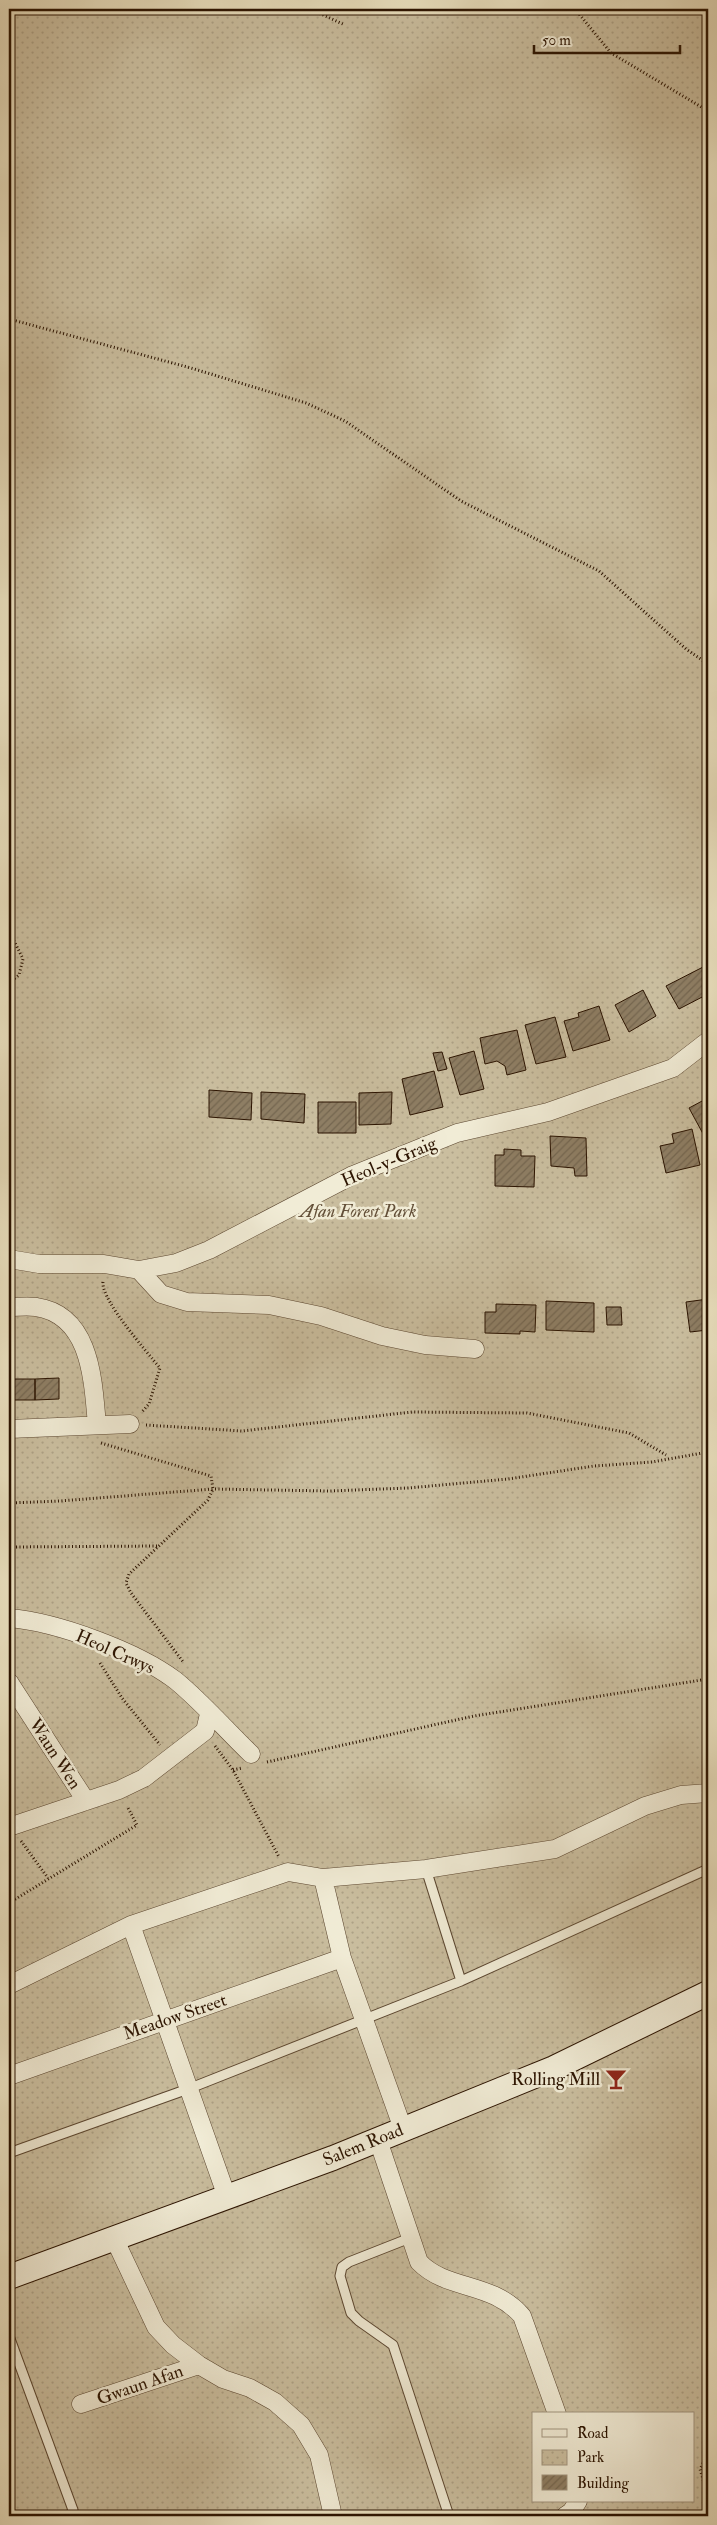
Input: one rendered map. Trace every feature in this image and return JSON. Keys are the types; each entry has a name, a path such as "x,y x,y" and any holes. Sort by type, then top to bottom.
{"main road":[{"name":"Salem Road","path":"9,2276 378,2140 554,2068 708,1993"}],"street":[{"name":"Heol-y-Graig","path":"9,1259 39,1264 104,1264 139,1270 176,1263 209,1250 353,1175 457,1133 548,1112 674,1068 708,1040"},
{"path":"139,1270 160,1294 187,1302 269,1305 321,1316 382,1336 425,1345 475,1349"},
{"path":"9,1307 38,1308 58,1316 74,1329 86,1350 91,1368 97,1425"},
{"path":"9,1429 130,1424"},
{"name":"Heol Crwys","path":"9,1618 84,1636 136,1657 173,1679 199,1701 207,1722 253,1762"},
{"name":"Waun Wen","path":"9,1682 86,1801"},
{"name":"Waun Wen","path":"10,1827 86,1801 144,1778 171,1759 207,1722"},
{"path":"9,1985 131,1924 288,1872 323,1878 426,1869 555,1849 645,1806 681,1795 708,1793"},
{"path":"323,1878 342,1958 403,2129"},
{"path":"131,1924 226,2197"},
{"name":"Meadow Street","path":"9,2076 342,1958"},
{"path":"378,2140 419,2262 429,2272 497,2295 511,2303 522,2316 556,2412"},
{"name":"Gwaun Afan","path":"114,2238 156,2327 173,2345 198,2365 223,2379 258,2392 275,2402 301,2425 319,2455 333,2516"},
{"name":"Gwaun Afan","path":"81,2404 198,2365"},
{"path":"565,2516 571,2512 577,2502"}],"lane":[{"path":"426,1869 461,1981"},
{"path":"9,2153 188,2089 363,2021 461,1981 708,1869"},
{"path":"410,2238 349,2262 342,2267 340,2276 351,2313 359,2321 393,2345 449,2516"},
{"path":"9,2336 73,2510 69,2516"}],"path":[{"path":"310,9 344,25"},
{"path":"576,9 611,53 708,111"},
{"path":"9,319 191,368 306,403 345,421 461,500 599,571 686,648 708,664"},
{"path":"9,931 23,958 19,975 9,983"},
{"path":"104,1264 102,1288 114,1309 160,1368 148,1404 130,1424"},
{"path":"130,1424 242,1431 412,1412 527,1413 628,1433 666,1455"},
{"path":"76,1426 105,1446 211,1476 213,1489 208,1500 130,1574 126,1583 131,1593 189,1670"},
{"path":"9,1503 213,1489 329,1491 408,1488 508,1479 594,1466 652,1462 708,1452"},
{"path":"9,1548 158,1546"},
{"path":"100,1663 122,1698 171,1759"},
{"path":"232,1770 253,1762 474,1716 708,1679"},
{"path":"207,1722 288,1872"},
{"path":"9,1903 137,1825"},
{"path":"10,1827 48,1878"},
{"path":"708,2454 700,2469 708,2496"}],"green space":[{"name":"Afan Forest Park","path":"9,9 708,9 708,2516 9,2516"}],"building":[{"path":"705,966 708,971 708,994 679,1009 666,986"},
{"path":"643,990 656,1016 629,1032 615,1005"},
{"path":"599,1006 610,1040 573,1051 564,1021 579,1017 578,1013"},
{"path":"555,1017 566,1057 536,1064 525,1025"},
{"path":"517,1030 526,1070 507,1075 505,1066 497,1061 485,1064 480,1038"},
{"path":"474,1051 484,1089 460,1095 449,1058"},
{"path":"442,1052 447,1069 438,1071 433,1053"},
{"path":"434,1071 443,1107 410,1115 402,1079"},
{"path":"209,1090 252,1093 251,1120 209,1117"},
{"path":"261,1092 305,1094 304,1123 261,1119"},
{"path":"392,1092 391,1124 359,1125 359,1093"},
{"path":"704,1100 708,1107 708,1143 689,1108"},
{"path":"318,1102 356,1102 356,1133 318,1133"},
{"path":"692,1129 700,1165 666,1173 660,1146 674,1143 672,1134"},
{"path":"550,1136 586,1138 587,1176 575,1176 574,1168 551,1166"},
{"path":"504,1149 521,1150 521,1156 535,1156 534,1187 495,1186 495,1155 504,1155"},
{"path":"708,1299 708,1330 690,1332 686,1302"},
{"path":"546,1301 594,1303 594,1332 546,1330"},
{"path":"496,1304 536,1305 535,1332 520,1331 520,1334 485,1333 485,1312 496,1312"},
{"path":"606,1307 621,1307 622,1325 607,1325"},
{"path":"59,1378 59,1399 35,1400 35,1379"},
{"path":"12,1379 35,1379 35,1400 12,1400"}],"place":[{"name":"Rolling Mill","path":"616,2079"}]}
